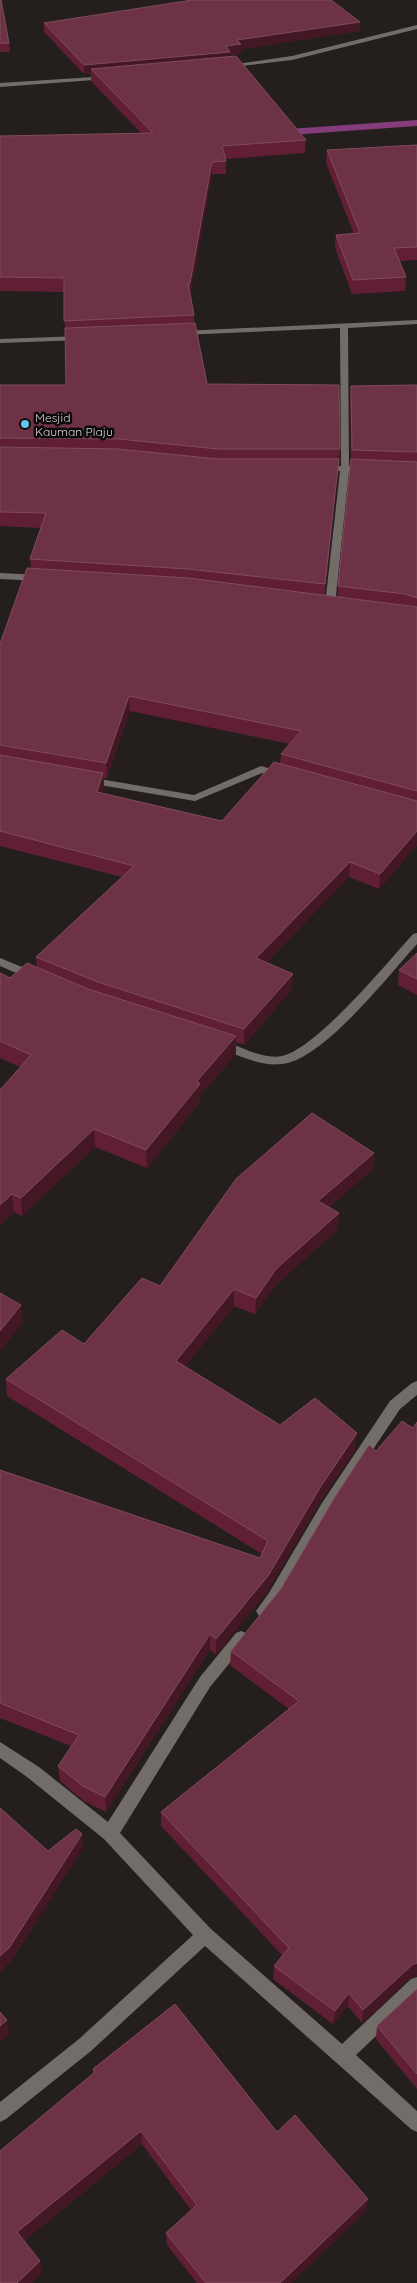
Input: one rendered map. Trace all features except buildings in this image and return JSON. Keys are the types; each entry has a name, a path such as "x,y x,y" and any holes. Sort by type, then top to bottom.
{"street":[{"path":"216,67 292,58 417,27"},
{"path":"0,85 119,76"},
{"path":"177,334 417,322"},
{"path":"330,605 345,468 344,326"},
{"path":"0,342 88,338"},
{"path":"316,468 381,469"},
{"path":"0,576 50,579"},
{"path":"78,778 196,798 261,770 298,779"},
{"path":"205,1039 270,1059 283,1060 298,1056 310,1048 366,994 417,937"},
{"path":"0,962 43,980"},
{"path":"110,1834 205,1682 274,1598 326,1507 395,1405 417,1387"},
{"path":"0,1749 33,1772 110,1834 205,1935 343,2055 417,2123"},
{"path":"0,2113 86,2045 205,1935"},
{"path":"343,2055 417,1985"}],"waterway":[{"path":"275,133 417,123"}],"place":[{"name":"Mesjid Kauman Plaju","path":"25,424"}]}
